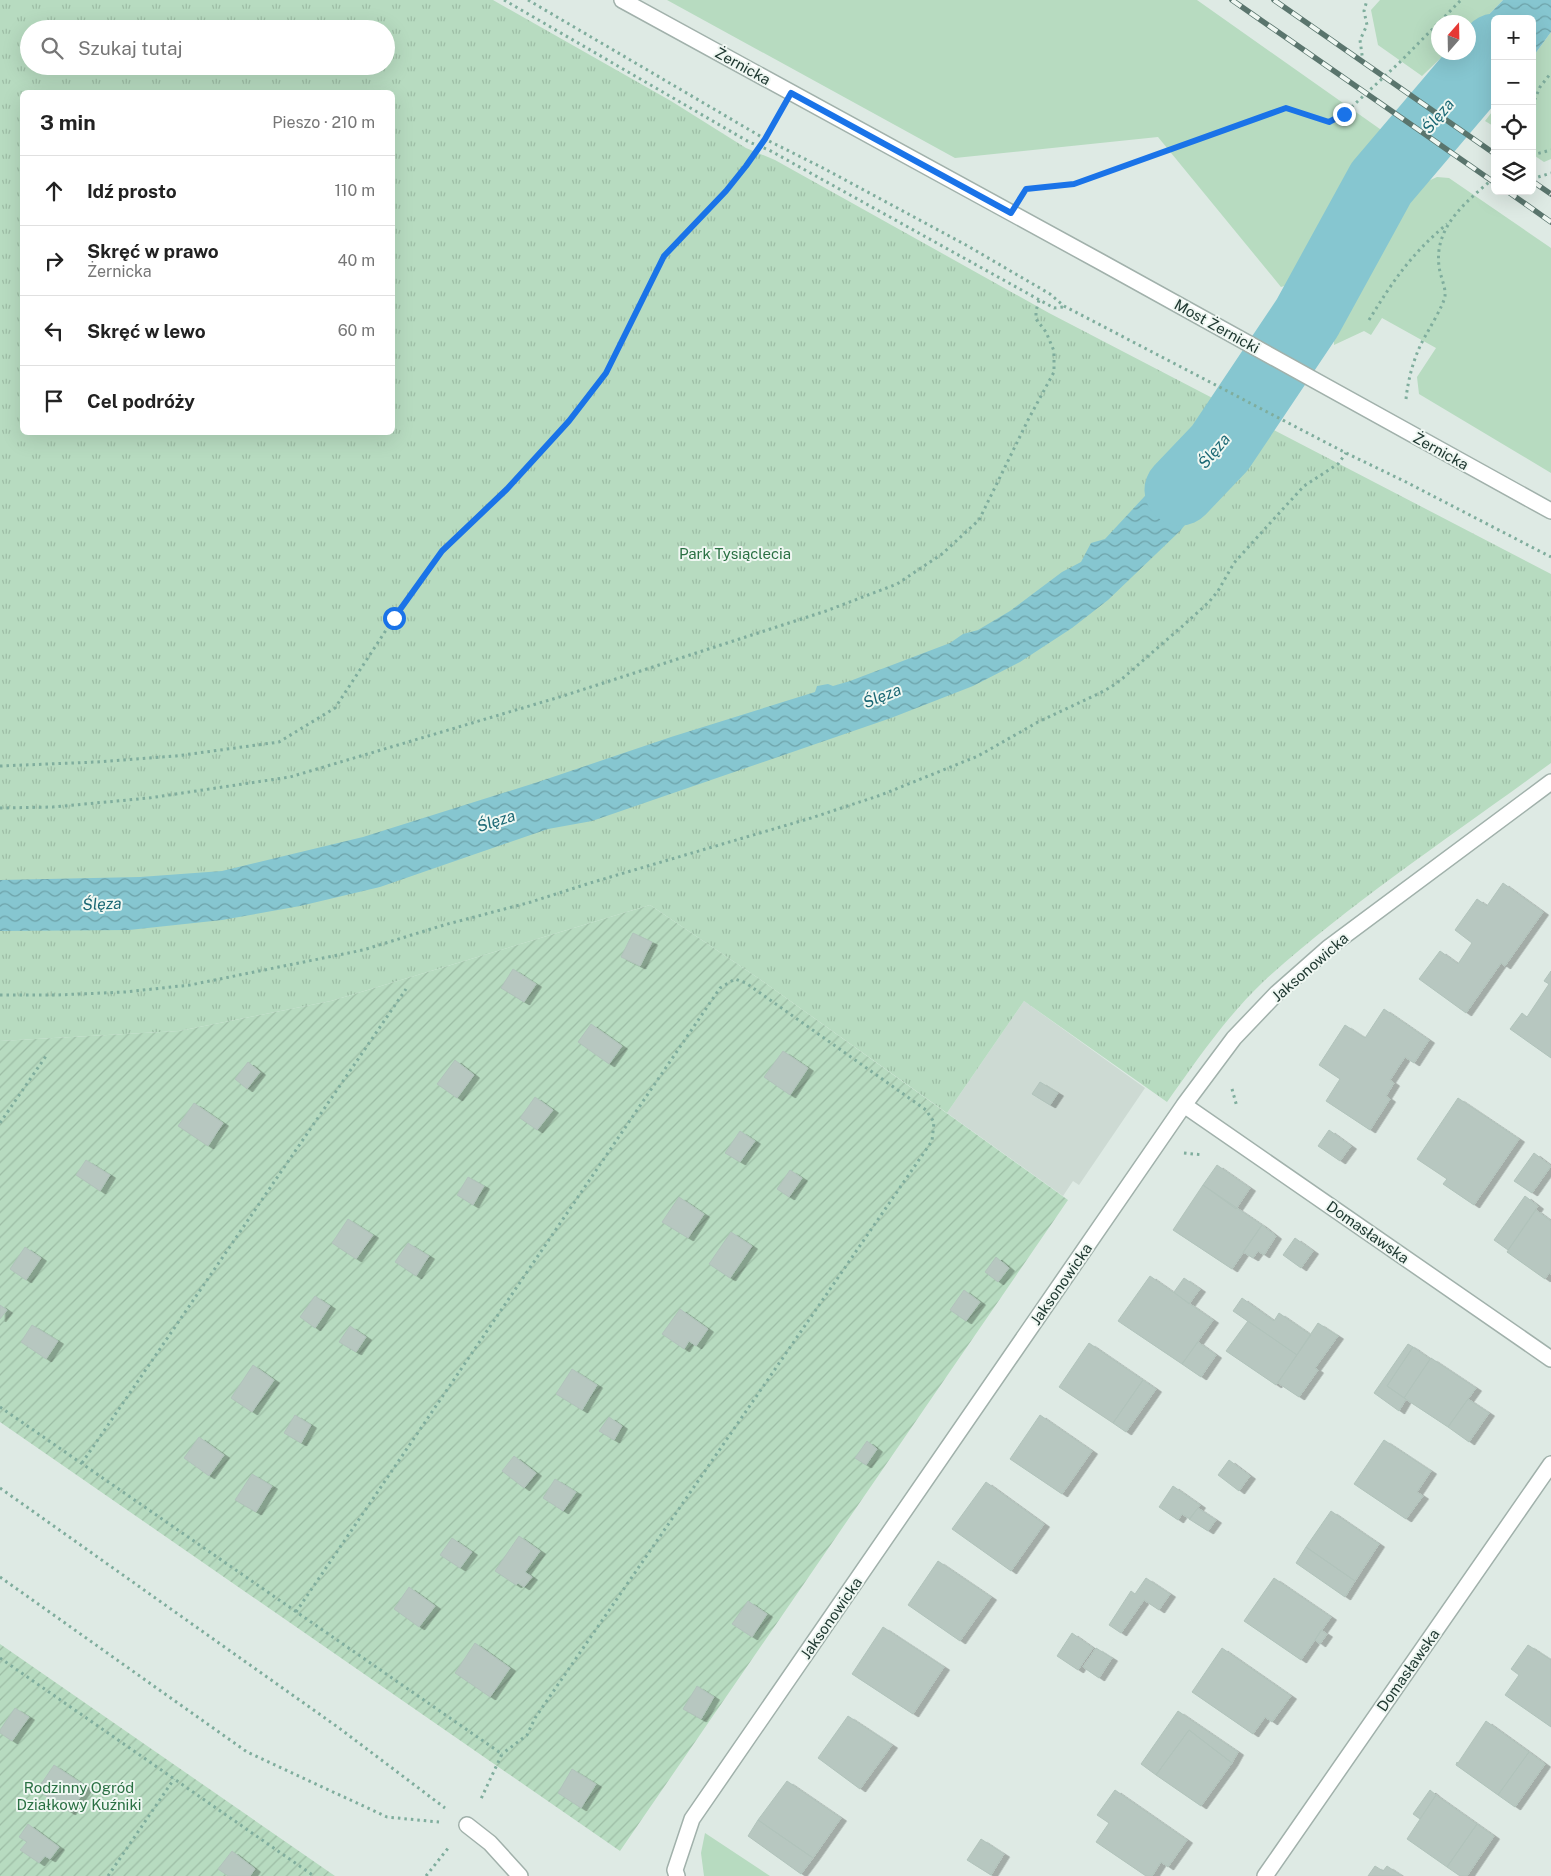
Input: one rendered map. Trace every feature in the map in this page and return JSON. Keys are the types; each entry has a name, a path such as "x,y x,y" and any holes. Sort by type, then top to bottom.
{"street":[{"name":"Żernicka","path":"622,0 1101,262"},
{"name":"Most Żernicki","path":"1101,262 1332,391"},
{"name":"Żernicka","path":"1332,391 1551,511"},
{"name":"Jaksonowicka","path":"676,1876 675,1870 692,1819 1184,1105 1234,1038 1277,993 1328,948 1551,782"},
{"name":"Domasławska","path":"1184,1105 1551,1358"},
{"name":"Domasławska","path":"1265,1876 1551,1464"},
{"path":"467,1825 490,1843 520,1876"}],"path":[{"path":"504,0 760,146 899,221 1039,300 1054,308 1064,306"},
{"path":"528,0 765,139 966,245 1050,294 1064,306 1346,454 1430,494 1551,557"},
{"path":"1363,62 1360,40 1367,25 1364,11 1367,0"},
{"path":"1011,213 1026,189 1074,184 1286,108 1329,122 1344,114 1400,62 1461,0"},
{"path":"1532,105 1540,87 1551,73"},
{"path":"0,766 176,756 279,742 335,708 394,618 442,551 507,489 580,407 606,373 664,256 726,191 765,139 791,93"},
{"path":"1536,154 1551,150"},
{"path":"1536,178 1551,173"},
{"path":"1369,320 1411,258 1467,201 1491,180"},
{"path":"1402,429 1412,367 1445,296 1438,266 1439,245 1447,223"},
{"path":"0,808 53,807 149,798 290,777 563,696 826,611 897,584 942,554 979,520 1054,372 1054,351 1046,332 1036,319 1039,300"},
{"path":"0,995 57,996 125,992 190,985 363,950 444,925 531,902 811,818 881,795 978,756 1038,722 1111,687 1186,624 1209,602 1234,563 1304,486 1338,464 1346,454"},
{"path":"296,1612 720,988 734,978 746,983 926,1110 934,1122 932,1141 535,1718 527,1735 502,1754 467,1825 426,1876"},
{"path":"82,1463 406,989"},
{"path":"0,1123 46,1056"},
{"path":"1229,1081 1239,1113"},
{"path":"1177,1153 1206,1155"},
{"path":"0,1407 502,1754"},
{"path":"0,1488 339,1728 467,1825"},
{"path":"0,1577 247,1752 387,1817 467,1825"},
{"path":"0,1658 314,1876"},
{"path":"108,1876 174,1780"}],"shaded area":[{"path":"1024,1001 1145,1088 1079,1185 1073,1181 1063,1196 947,1113"}],"green space":[{"name":"Park Tysiąclecia","path":"0,0 493,0 671,101 746,148 775,160 1049,313 1551,574 1551,763 1332,923 1264,981 1237,1009 1167,1102 1024,1001 947,1113 761,980 650,905 331,1001 179,1031 0,1041"},
{"path":"667,0 1197,0 1387,134 1350,194 1324,228 1301,271 1291,284 1281,287 1158,137 955,158"},
{"path":"1380,0 1503,0 1476,28 1476,15 1431,15 1431,60 1439,60 1422,76 1378,45 1371,10"},
{"path":"1551,32 1551,159 1544,162 1536,157 1536,53"},
{"path":"1491,113 1491,125 1485,121"},
{"path":"1437,177 1449,178 1551,248 1551,473 1419,394 1417,377 1436,348 1382,318 1371,335 1364,331 1334,345 1334,326 1343,297 1375,251 1389,240 1396,221 1426,182"},
{"path":"650,905 761,980 1068,1200 620,1851 0,1422 0,1041 179,1031 331,1001"},
{"name":"Rodzinny Ogród Działkowy Kuźniki","path":"0,1644 335,1876 0,1876"},
{"path":"705,1833 770,1876 704,1876 701,1853"}],"water":[{"path":"1503,0 1551,0 1551,32 1536,53 1536,15 1491,15 1491,39 1477,27"},
{"path":"1226,405 1267,427 1180,531 1108,600 1072,628 1020,662 973,686 891,718 592,821 548,829 380,887 300,906 222,920 129,930 0,931 0,880 140,877 222,871 363,837 815,692 817,686 828,684 833,686 850,681 950,643 963,634 978,630 1010,611 1062,572 1081,562 1091,543 1105,539 1170,469 1172,461 1204,425 1204,413 1218,410"}],"pier":[{"path":"1227,403 1268,425 1269,428 1224,404"}],"building":[{"path":"1503,883 1543,912 1505,966 1501,963 1466,1013 1419,979 1440,951 1458,964 1472,943 1455,930 1477,899 1487,906"},
{"path":"633,933 652,942 640,966 621,957"},
{"path":"513,969 536,984 524,1002 501,988"},
{"path":"1551,971 1551,1058 1510,1029 1522,1013 1527,1017 1549,984 1544,981"},
{"path":"1384,1009 1429,1040 1414,1063 1405,1057 1390,1080 1394,1083 1386,1096 1390,1099 1370,1130 1326,1101 1340,1079 1319,1065 1345,1025 1365,1038"},
{"path":"591,1024 622,1046 609,1064 578,1042"},
{"path":"783,1051 808,1068 790,1095 764,1077"},
{"path":"455,1060 474,1075 457,1098 437,1084"},
{"path":"248,1062 260,1072 247,1089 235,1079"},
{"path":"1040,1082 1058,1093 1050,1105 1032,1094"},
{"path":"535,1097 553,1110 537,1130 520,1118"},
{"path":"1458,1098 1519,1139 1474,1205 1443,1184 1447,1179 1417,1159"},
{"path":"194,1103 223,1123 208,1146 178,1126"},
{"path":"1329,1130 1351,1146 1340,1161 1318,1146"},
{"path":"740,1131 755,1141 740,1162 725,1153"},
{"path":"1534,1153 1551,1166 1532,1193 1514,1181"},
{"path":"86,1160 110,1175 100,1191 76,1175"},
{"path":"1217,1165 1250,1188 1236,1209 1203,1185"},
{"path":"790,1170 802,1178 789,1197 777,1189"},
{"path":"468,1177 484,1186 473,1205 457,1195"},
{"path":"1203,1185 1262,1225 1232,1269 1173,1230"},
{"path":"1525,1196 1538,1206 1508,1250 1494,1240"},
{"path":"679,1197 704,1214 688,1238 662,1222"},
{"path":"1536,1210 1551,1221 1551,1274 1549,1273 1545,1279 1507,1252"},
{"path":"348,1219 373,1235 356,1259 332,1243"},
{"path":"1262,1225 1276,1236 1264,1255 1258,1251 1253,1258 1243,1252"},
{"path":"731,1232 752,1246 730,1278 709,1264"},
{"path":"1295,1238 1313,1251 1301,1268 1283,1255"},
{"path":"408,1243 429,1256 416,1276 395,1262"},
{"path":"25,1247 41,1258 26,1280 10,1269"},
{"path":"996,1257 1009,1268 998,1282 985,1272"},
{"path":"1150,1276 1213,1320 1182,1364 1118,1321"},
{"path":"1184,1278 1200,1289 1189,1304 1174,1292"},
{"path":"964,1290 980,1302 966,1321 950,1310"},
{"path":"315,1296 330,1306 315,1328 300,1317"},
{"path":"1242,1298 1274,1321 1279,1313 1311,1335 1297,1355 1233,1311"},
{"path":"0,1305 7,1310 0,1319"},
{"path":"680,1309 708,1329 696,1346 689,1341 684,1349 662,1334"},
{"path":"1248,1321 1297,1355 1276,1385 1226,1351"},
{"path":"1318,1323 1338,1336 1315,1368 1318,1370 1299,1397 1278,1383"},
{"path":"32,1325 58,1341 46,1359 21,1342"},
{"path":"350,1326 366,1337 356,1352 339,1342"},
{"path":"1198,1342 1216,1355 1201,1377 1182,1364"},
{"path":"1089,1343 1143,1380 1113,1423 1059,1387"},
{"path":"1408,1344 1413,1347 1387,1386 1406,1399 1399,1411 1374,1393"},
{"path":"1413,1347 1430,1359 1404,1398 1387,1386"},
{"path":"1431,1358 1476,1388 1448,1427 1404,1398"},
{"path":"253,1365 274,1380 252,1412 231,1398"},
{"path":"572,1369 597,1385 582,1410 556,1394"},
{"path":"1143,1380 1156,1389 1126,1432 1113,1423"},
{"path":"1468,1399 1489,1413 1469,1442 1448,1427"},
{"path":"295,1415 311,1425 301,1443 284,1433"},
{"path":"1040,1415 1092,1451 1062,1494 1010,1459"},
{"path":"609,1417 622,1426 614,1440 599,1431"},
{"path":"199,1437 224,1455 209,1476 184,1458"},
{"path":"1384,1440 1431,1471 1417,1492 1423,1496 1406,1519 1354,1484"},
{"path":"867,1441 877,1449 866,1465 855,1458"},
{"path":"514,1456 536,1473 524,1488 502,1471"},
{"path":"1229,1460 1250,1476 1239,1491 1218,1475"},
{"path":"252,1474 272,1486 256,1512 235,1500"},
{"path":"555,1479 576,1492 563,1511 543,1498"},
{"path":"986,1482 1044,1524 1011,1571 952,1529"},
{"path":"1173,1486 1200,1505 1190,1519 1182,1514 1178,1520 1159,1507"},
{"path":"1198,1508 1216,1520 1208,1531 1189,1519"},
{"path":"1331,1511 1379,1544 1355,1581 1306,1547"},
{"path":"519,1536 540,1551 525,1572 532,1577 524,1587 518,1583 516,1585 495,1571"},
{"path":"452,1538 472,1552 460,1568 440,1555"},
{"path":"1306,1547 1355,1581 1345,1597 1296,1563"},
{"path":"938,1561 991,1597 960,1641 908,1605"},
{"path":"1146,1578 1170,1594 1159,1610 1144,1600 1121,1633 1109,1625 1131,1591 1135,1594"},
{"path":"1274,1578 1331,1617 1301,1660 1244,1621"},
{"path":"409,1587 435,1606 419,1627 394,1609"},
{"path":"748,1601 767,1614 752,1637 732,1624"},
{"path":"883,1627 944,1667 913,1714 852,1674"},
{"path":"1321,1630 1327,1634 1320,1644 1315,1640"},
{"path":"1072,1633 1093,1648 1078,1670 1057,1656"},
{"path":"475,1643 510,1668 490,1697 455,1673"},
{"path":"1528,1645 1551,1660 1551,1727 1505,1695 1519,1675 1511,1669"},
{"path":"1096,1648 1112,1658 1099,1678 1083,1667"},
{"path":"1222,1648 1291,1696 1272,1722 1265,1717 1253,1734 1192,1692"},
{"path":"697,1686 714,1697 701,1719 683,1709"},
{"path":"15,1708 29,1717 12,1741 0,1733 0,1730"},
{"path":"1178,1711 1238,1752 1232,1763 1189,1730 1156,1775 1141,1764"},
{"path":"848,1716 892,1745 860,1789 818,1758"},
{"path":"1486,1721 1529,1752 1498,1795 1456,1765"},
{"path":"1189,1730 1232,1763 1201,1806 1156,1775"},
{"path":"1529,1752 1545,1764 1515,1807 1498,1795"},
{"path":"54,1765 87,1787 70,1812 37,1790"},
{"path":"572,1769 596,1784 581,1808 558,1793"},
{"path":"787,1781 841,1818 813,1858 758,1820"},
{"path":"1115,1790 1187,1840 1168,1867 1161,1862 1152,1876 1146,1876 1096,1842 1109,1823 1097,1815"},
{"path":"1430,1790 1436,1795 1420,1819 1413,1814"},
{"path":"1436,1795 1477,1824 1447,1867 1407,1839"},
{"path":"758,1820 813,1858 801,1874 748,1836"},
{"path":"28,1824 59,1847 50,1859 45,1856 39,1863 20,1850 27,1842 19,1837"},
{"path":"1477,1824 1494,1836 1467,1876 1460,1876 1447,1867"},
{"path":"981,1839 1004,1854 991,1875 967,1860"},
{"path":"232,1851 255,1869 250,1876 228,1876 218,1869"},
{"path":"1375,1866 1383,1871 1387,1866 1402,1876 1368,1876"}],"waterway":[{"name":"Ślęza","path":"1180,490 1220,448 1307,318 1381,183 1491,54"}],"railway":[{"path":"1232,0 1491,180"},
{"path":"1274,0 1491,151"},
{"path":"1536,184 1551,194"},
{"path":"1513,195 1551,222"}],"route":[{"path":"394,618 442,551 507,489 569,421 606,373 664,256 726,191 746,166 765,139 791,93 1011,213 1026,189 1074,184 1286,108 1329,122 1344,114"}]}
